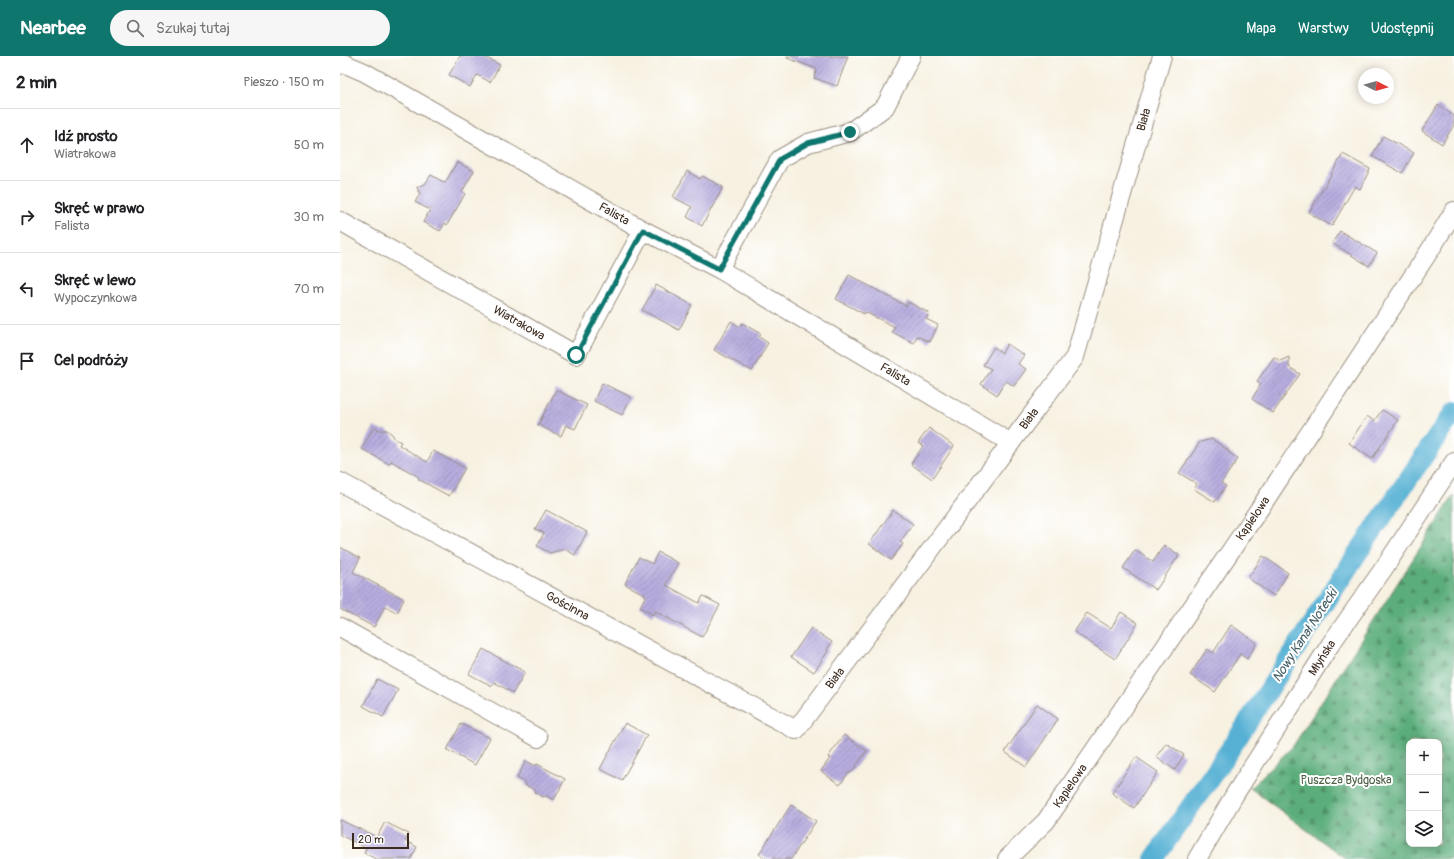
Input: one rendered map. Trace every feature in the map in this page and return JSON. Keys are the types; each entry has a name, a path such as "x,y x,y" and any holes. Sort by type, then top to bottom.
{"street":[{"path":"719,269 780,159 808,143 850,132 885,107 911,56"},
{"name":"Biała","path":"796,730 1075,357 1162,56"},
{"name":"Falista","path":"340,65 343,63 364,72 643,230 719,269 1011,443"},
{"name":"Kąpielowa","path":"1007,859 1046,821 1262,505 1428,254 1454,211"},
{"name":"Wiatrakowa","path":"340,221 576,355 643,230"},
{"name":"Młyńska","path":"1197,859 1235,794 1330,645 1384,568 1454,462"},
{"name":"Gościnna","path":"340,482 796,730"},
{"path":"340,627 538,738"}],"green space":[{"name":"Puszcza Bydgoska","path":"1454,495 1454,859 1346,859 1250,788 1293,746"}],"building":[{"path":"460,56 483,56 500,65 490,82 477,75 470,87 449,75"},
{"path":"787,56 848,56 837,86 814,78 817,69 787,58"},
{"path":"1438,105 1454,116 1454,125 1442,144 1422,131"},
{"path":"1383,136 1414,153 1402,173 1372,156"},
{"path":"1343,154 1370,169 1360,189 1355,186 1332,226 1309,213"},
{"path":"457,162 474,171 462,192 465,194 447,225 445,223 440,231 423,222 430,210 415,202 420,194 417,187 425,184 431,175 445,183"},
{"path":"687,171 700,179 702,176 723,187 702,226 687,217 692,207 673,197"},
{"path":"1340,231 1377,253 1369,266 1332,243"},
{"path":"849,275 906,306 908,302 929,313 926,319 938,325 930,342 917,336 914,343 892,332 895,327 865,312 864,314 836,299"},
{"path":"656,285 692,305 679,330 642,310"},
{"path":"731,321 740,327 742,323 761,334 759,337 768,343 752,371 714,350"},
{"path":"1007,344 1024,355 1018,364 1026,369 1014,386 1006,381 997,395 981,384 991,369 983,365 994,347 1002,353"},
{"path":"1274,357 1280,361 1289,357 1289,367 1300,374 1273,413 1252,399 1261,384 1257,381"},
{"path":"602,383 631,397 622,415 594,401"},
{"path":"556,390 587,405 575,429 566,425 561,436 538,425"},
{"path":"1382,410 1398,420 1372,459 1349,443 1367,416 1374,421"},
{"path":"374,427 380,430 387,430 395,439 401,442 399,445 427,462 433,451 465,468 449,496 418,479 419,477 391,461 389,464 362,449"},
{"path":"929,428 954,446 932,479 911,464 923,446 918,443"},
{"path":"1212,439 1238,459 1221,483 1226,486 1215,502 1194,489 1197,484 1179,473 1200,442"},
{"path":"546,510 587,532 575,555 565,549 550,553 537,546 544,533 535,529"},
{"path":"893,510 913,524 900,542 903,544 891,560 869,544"},
{"path":"1164,545 1179,555 1156,590 1123,568 1135,550 1153,562"},
{"path":"340,547 360,558 353,572 404,599 397,613 385,606 374,627 340,609"},
{"path":"658,552 678,563 666,585 699,603 703,596 720,605 702,637 655,611 653,615 640,607 646,595 625,584 639,557 652,564"},
{"path":"1263,556 1288,573 1274,596 1248,578"},
{"path":"1121,612 1138,623 1115,659 1074,632 1087,613 1111,628"},
{"path":"1231,625 1257,643 1247,659 1240,654 1215,692 1190,675 1207,649 1213,653"},
{"path":"811,628 832,642 827,650 828,651 814,672 791,657"},
{"path":"483,649 525,672 513,693 494,682 492,686 469,674"},
{"path":"377,679 398,690 383,717 363,706"},
{"path":"1037,704 1058,719 1026,767 1005,752"},
{"path":"625,723 647,735 622,780 600,769"},
{"path":"461,724 490,738 475,765 447,750"},
{"path":"844,735 867,751 840,785 821,771 830,758 828,757"},
{"path":"1166,743 1184,755 1175,770 1156,757"},
{"path":"1136,757 1158,772 1134,808 1112,793"},
{"path":"526,761 536,766 537,764 565,779 554,800 536,793 535,790 525,785 526,783 517,778"},
{"path":"791,805 816,821 791,859 767,859 759,854"},
{"path":"340,820 377,837 385,822 409,834 405,841 417,847 411,859 376,859 364,853 366,848 340,835"}],"waterway":[{"name":"Nowy Kanał Notecki","path":"1154,859 1233,745 1357,554 1454,412"}],"route":[{"path":"576,355 643,230 719,269 780,159 808,143 850,132"}]}
